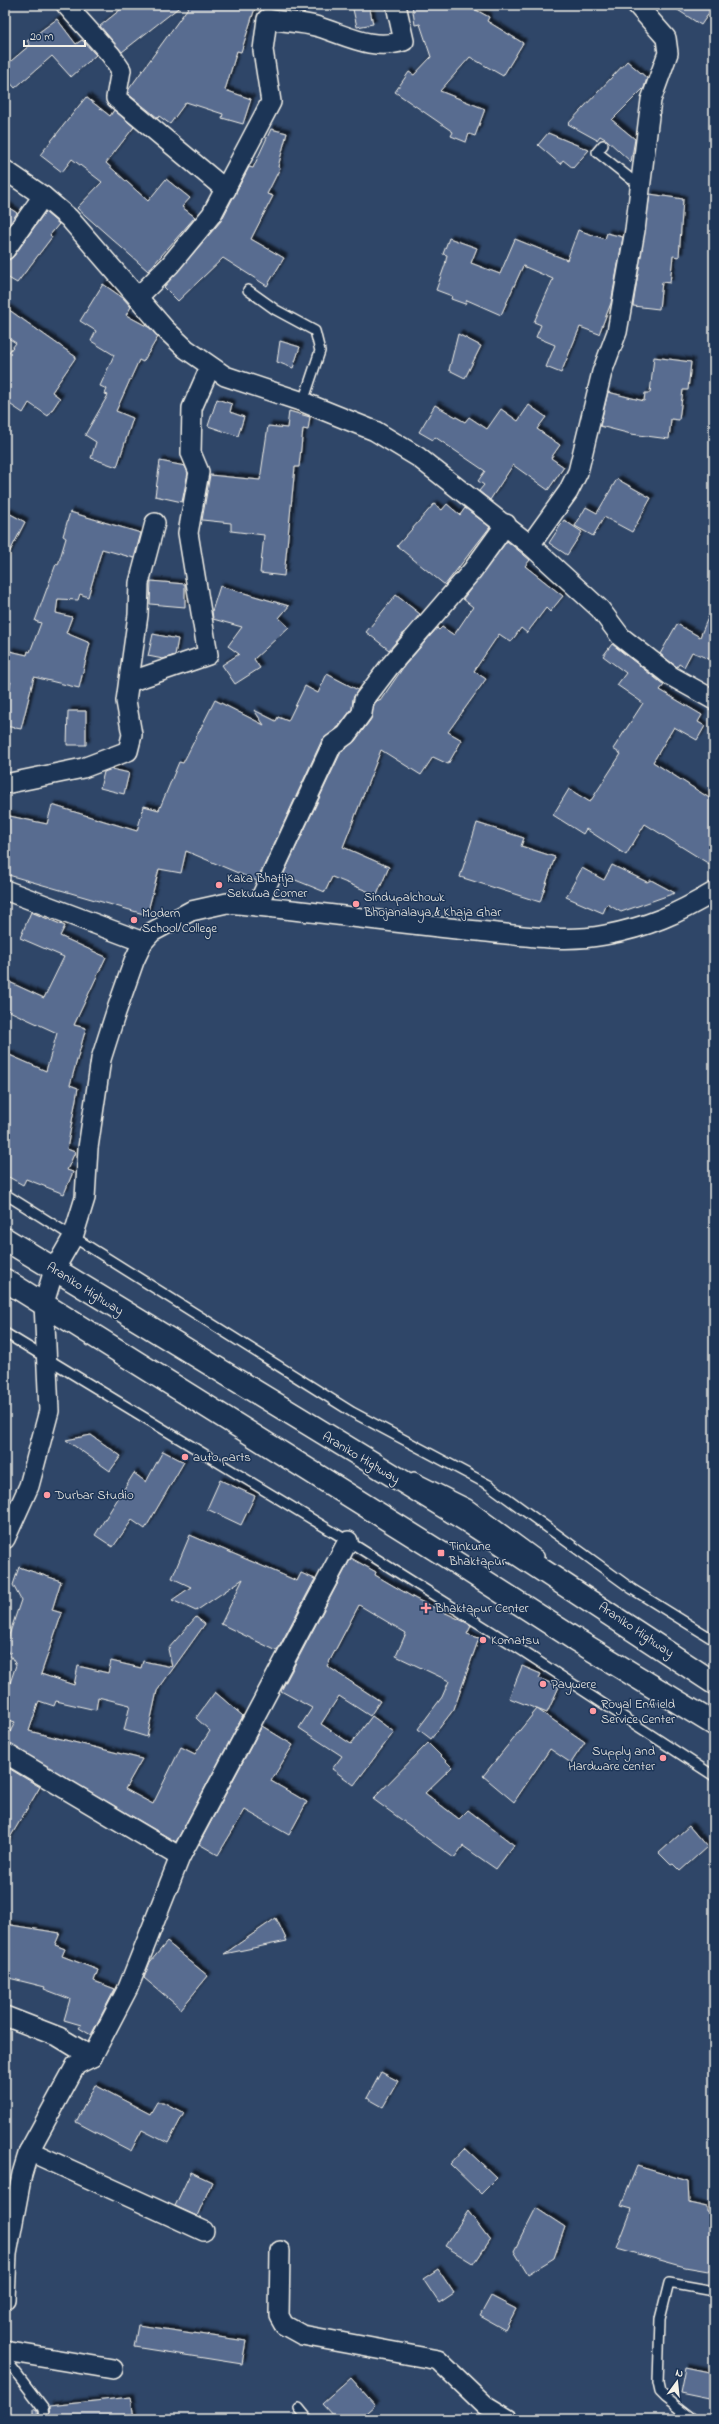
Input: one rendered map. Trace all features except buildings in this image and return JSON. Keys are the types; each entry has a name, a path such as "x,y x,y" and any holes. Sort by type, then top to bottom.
{"highway":[{"name":"Araniko Highway","path":"5,1239 339,1445 466,1520 714,1683"},
{"path":"5,1280 448,1557 573,1638 714,1724"}],"street":[{"path":"66,5 111,55 121,70 116,98 226,190"},
{"path":"138,297 170,265 212,214 226,190 271,102 263,50 268,12 318,26 348,39 370,44 396,44 404,41 396,5"},
{"path":"530,545 568,492 578,472 602,372 617,332 635,230 651,100 668,52 666,38 637,5"},
{"path":"5,170 43,196 69,218 186,349 210,367 225,376 303,402 375,431 418,457 506,524 530,545 600,609 621,637 671,676 714,700"},
{"path":"5,250 43,196"},
{"path":"129,682 208,655 188,533 199,472 191,453 192,408 210,367"},
{"path":"5,784 83,768 128,752 132,735 126,701 138,615 139,583 155,523"},
{"path":"257,906 332,745 346,735 362,713 364,700 389,667 472,571 506,524"},
{"path":"5,890 143,942"},
{"path":"5,1539 29,1486 49,1411 45,1358 44,1303 54,1270 73,1236 85,1198 88,1148 101,1059 134,962 143,942 152,932 192,911 206,906 228,904 257,906 400,924 556,938 604,935 641,927 679,913 714,892"},
{"path":"5,2299 7,2254 22,2174 29,2151 76,2065 92,2058 128,1988 180,1857 348,1541"},
{"path":"5,1753 180,1857"},
{"path":"5,2016 59,2037 92,2058"},
{"path":"29,2151 204,2231"},
{"path":"280,2251 280,2316 284,2326 302,2335 438,2360 485,2405 508,2419"},
{"path":"5,2351 112,2369"}],"lane":[{"path":"603,145 597,152 631,179 641,182"},
{"path":"248,290 276,310 315,331 320,351 303,402"},
{"path":"5,1194 352,1412 490,1485 632,1589 714,1640"},
{"path":"5,1333 348,1541 521,1650 714,1776"},
{"path":"693,2419 660,2392 658,2383 660,2319 669,2283 714,2291"},
{"path":"5,2358 43,2408 44,2419"},
{"path":"299,2408 308,2419"}],"place":[{"name":"Kaka Bhatija Sekuwa Corner","path":"219,885"},
{"name":"Sindupalchowk Bhojanalaya & Khaja Ghar","path":"356,904"},
{"name":"Modern School/College","path":"134,920"},
{"name":"auto parts","path":"185,1457"},
{"name":"Durbar Studio","path":"47,1495"},
{"name":"Tinkune Bhaktapur","path":"441,1553"},
{"name":"Bhaktapur Center","path":"426,1608"},
{"name":"Komatsu","path":"483,1640"},
{"name":"Paywere","path":"543,1684"},
{"name":"Royal Enfiield Service Center","path":"593,1711"},
{"name":"Supply and Hardware center","path":"663,1758"}]}
